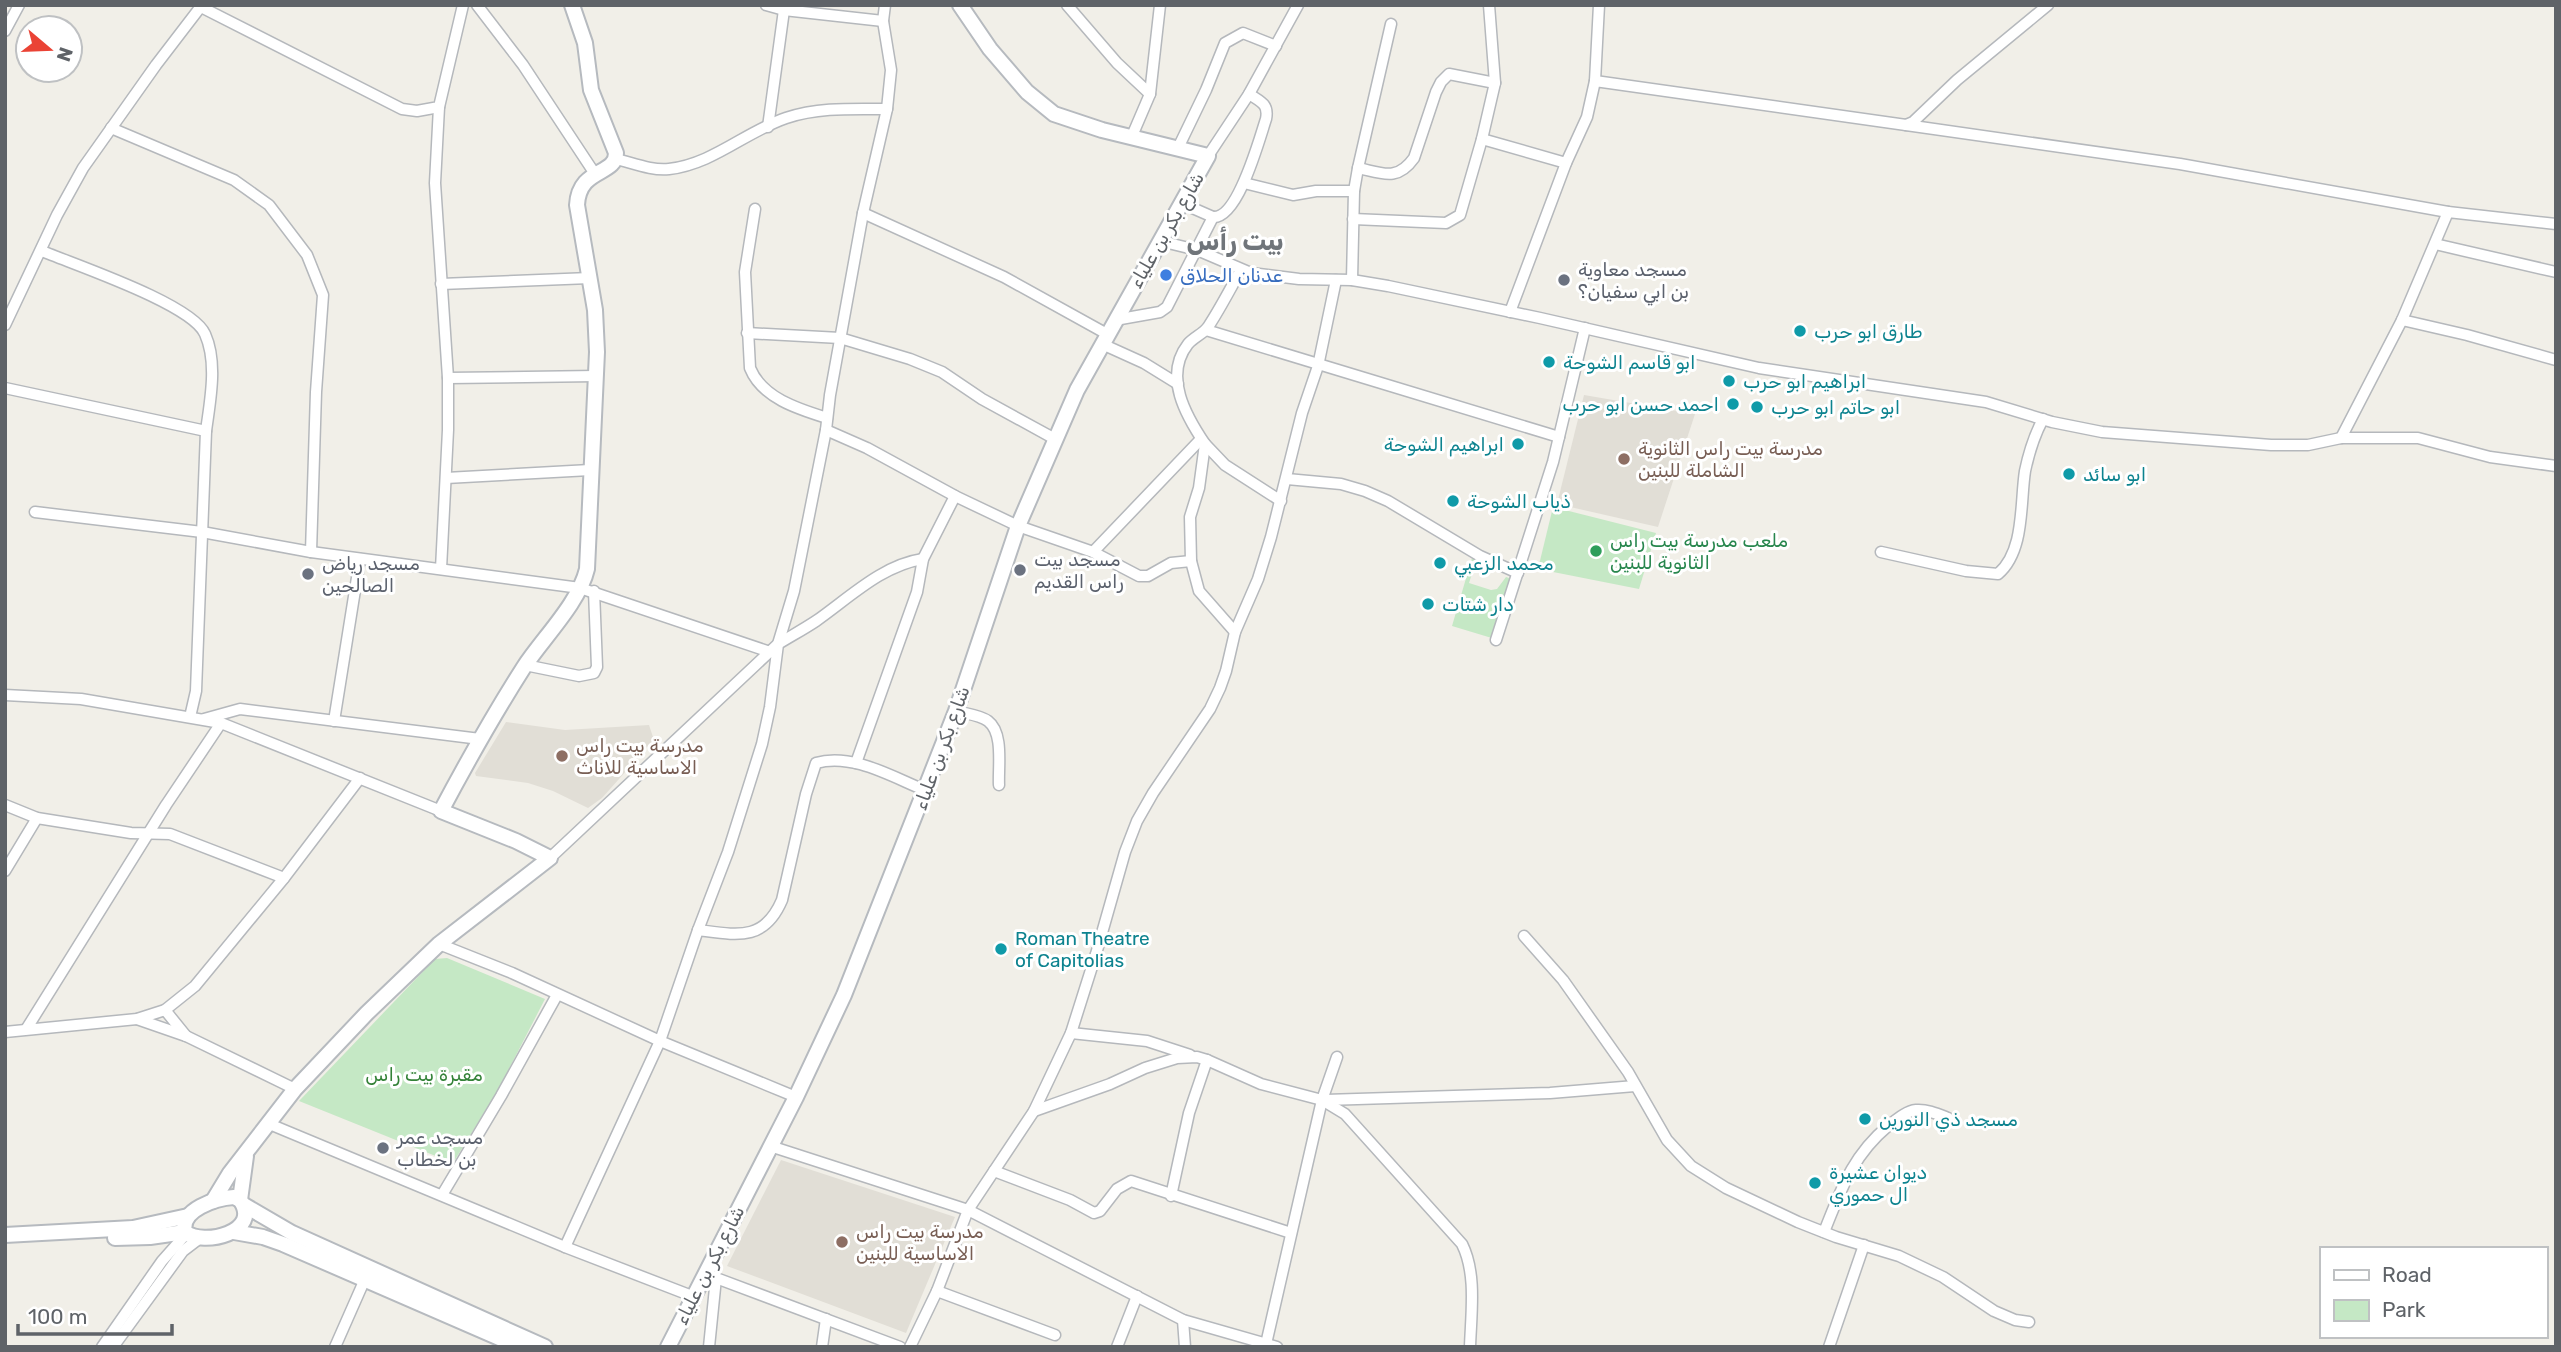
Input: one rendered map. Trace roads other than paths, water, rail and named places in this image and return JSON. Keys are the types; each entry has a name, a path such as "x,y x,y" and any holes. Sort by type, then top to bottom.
{"street":[{"path":"442,569 448,378 435,183 439,107 463,5"},
{"path":"477,5 523,65 595,174"},
{"path":"572,5 585,43 591,90 615,147 617,159"},
{"path":"766,5 784,10 883,21"},
{"path":"565,1247 660,1041 728,852 762,744 770,707 778,643 794,591 826,430 863,213 887,109 891,70 883,21 885,5"},
{"path":"960,5 990,49 1027,92 1054,114 1079,123 1208,156 1249,94 1298,5"},
{"path":"1067,5 1117,63 1150,94"},
{"path":"1132,136 1150,94 1160,5"},
{"path":"1353,219 1446,223 1457,219 1463,211 1495,83 1489,5"},
{"path":"1510,312 1566,163 1587,117 1595,81 1599,5"},
{"path":"1906,125 1913,122 1957,80 2048,5"},
{"path":"5,325 57,215 83,169 202,6 402,109 417,111 439,107"},
{"path":"768,127 784,10"},
{"path":"5,31 13,11"},
{"path":"1352,281 1357,168 1391,24"},
{"path":"1178,148 1225,43 1243,33 1276,46"},
{"path":"1357,168 1398,174 1408,167 1414,158 1436,92 1449,74 1495,83"},
{"path":"1595,81 2180,164 2448,212 2556,224"},
{"path":"1181,203 1213,217 1220,218 1226,214 1244,183 1268,110 1249,94"},
{"path":"617,159 649,168 668,169 715,155 785,118 813,111 887,109"},
{"path":"111,128 234,180 269,205 307,255 323,295 316,392 311,552"},
{"path":"1482,139 1566,163"},
{"name":"شارع بكر بن علياء","path":"667,1344 692,1296 710,1275 844,995 957,711 1018,526 1077,390 1208,156"},
{"path":"525,665 579,676 594,673 597,667 587,590 596,376 595,310 577,205 578,191 584,181 617,159"},
{"path":"1244,183 1293,195 1316,191 1354,191"},
{"path":"755,209 746,272 750,368 755,381 769,393 797,409 827,418"},
{"path":"2341,438 2402,320 2448,212"},
{"path":"863,213 1004,277 1178,384"},
{"path":"1115,320 1164,311 1213,217"},
{"path":"1160,240 1197,250 1241,270 1299,279 1352,281 1585,328 1759,368 1986,402 2043,419 2124,436 2271,446 2308,445 2341,438 2417,438 2490,457 2556,466"},
{"path":"2435,244 2556,272"},
{"path":"42,251 144,293 189,316 204,331 211,354 196,691 190,717"},
{"path":"1241,270 1206,330 1189,344 1183,353 1177,373 1178,384 1190,422 1203,441 1226,464 1281,501"},
{"path":"441,285 590,278"},
{"path":"910,1347 937,1291 968,1210 1034,1111 1071,1032 1129,842 1153,793 1210,709 1226,671 1235,632 1258,579 1281,501 1302,413 1318,366 1336,280"},
{"path":"2402,320 2556,360"},
{"path":"1496,640 1559,437 1585,328"},
{"path":"1206,330 1559,437"},
{"path":"747,333 840,338 942,372 982,399 1055,439"},
{"path":"448,378 596,376"},
{"path":"5,388 206,431"},
{"path":"1881,552 1966,571 1998,574 2011,557 2031,444 2043,419"},
{"path":"826,430 867,448 954,496 1018,526 1093,552 1141,577 1151,575 1171,563 1191,561"},
{"path":"1093,552 1203,441"},
{"path":"1203,441 1199,488 1189,524 1191,561 1199,592 1235,632"},
{"path":"446,478 590,470"},
{"path":"1287,479 1341,484 1365,491 1388,501 1480,556 1518,573"},
{"path":"856,763 917,592 923,559 954,496"},
{"path":"35,512 202,533 311,552 587,590 770,652"},
{"path":"334,721 360,559"},
{"path":"213,1201 230,1173 295,1089 367,1013 439,944 550,858 778,643 878,577 906,562 923,559"},
{"path":"441,811 480,739 525,665 587,590"},
{"path":"5,695 81,699 221,723 516,841 550,858"},
{"path":"204,719 240,709 480,739"},
{"path":"957,711 985,719 995,729 999,785"},
{"path":"27,1028 166,805 221,723"},
{"path":"698,930 745,935 765,927 775,916 786,886 806,794 816,763 828,760 856,763 927,791"},
{"path":"5,1032 137,1019 165,1010 195,986 284,878 360,778"},
{"path":"5,805 37,818 131,833 163,832 185,838 284,878"},
{"path":"5,871 37,818"},
{"path":"1524,936 1563,980 1635,1086 1667,1140 1691,1166 1726,1188 1824,1232 1920,1265 1943,1276 1994,1311 2015,1320 2029,1322"},
{"path":"439,944 512,973 660,1041 796,1097"},
{"path":"442,1195 557,995"},
{"path":"165,1010 186,1036"},
{"path":"137,1019 186,1036 295,1089"},
{"path":"1071,1032 1147,1041 1202,1059 1261,1084 1322,1100 1550,1093 1635,1086"},
{"path":"1266,1344 1322,1100 1337,1057"},
{"path":"1034,1111 1156,1064 1177,1058 1202,1059"},
{"path":"1171,1196 1202,1059"},
{"path":"1322,1100 1345,1114 1462,1244 1468,1259 1470,1276 1470,1347"},
{"path":"1824,1232 1854,1162 1881,1132 1898,1118 1914,1110 1925,1110 1948,1118"},
{"path":"267,1123 565,1247 692,1296"},
{"path":"770,1146 968,1210 1183,1320 1278,1347"},
{"path":"234,1232 242,1223 246,1154"},
{"path":"994,1171 1070,1200 1094,1213 1100,1211 1125,1183 1131,1181 1291,1233"},
{"path":"5,1235 133,1228 188,1216 213,1201 234,1197 292,1233 545,1347"},
{"path":"188,1216 183,1227 190,1235"},
{"path":"5,1245 234,1232 263,1237 512,1345"},
{"path":"102,1347 162,1261 190,1235"},
{"path":"113,1347 183,1251 190,1235"},
{"path":"1829,1347 1864,1245"},
{"path":"709,1347 710,1275 900,1347"},
{"path":"335,1347 365,1279"},
{"path":"937,1291 1055,1335"},
{"path":"1117,1347 1137,1296"},
{"path":"822,1347 826,1319"},
{"path":"1183,1320 1185,1347"}],"place":[{"name":"عدنان الحلاق","path":"1166,275"},
{"name":"مسجد معاوية بن ابي سفيان؟","path":"1564,280"},
{"name":"طارق ابو حرب","path":"1800,331"},
{"name":"ابو قاسم الشوحة","path":"1549,362"},
{"name":"ابراهيم ابو حرب","path":"1729,381"},
{"name":"احمد حسن ابو حرب","path":"1733,404"},
{"name":"ابو حاتم ابو حرب","path":"1757,407"},
{"name":"ابراهيم الشوحة","path":"1518,444"},
{"name":"مدرسة بيت راس الثانوية الشاملة للبنين","path":"1624,459"},
{"name":"ابو سائد","path":"2069,474"},
{"name":"ذياب الشوحة","path":"1453,501"},
{"name":"ملعب مدرسة بيت راس الثانوية للبنين","path":"1596,551"},
{"name":"محمد الزعبي","path":"1440,563"},
{"name":"مسجد بيت راس القديم","path":"1020,570"},
{"name":"مسجد رياض الصالحين","path":"308,574"},
{"name":"دار شتات","path":"1428,604"},
{"name":"مدرسة بيت راس الاساسية للاناث","path":"562,756"},
{"name":"Roman Theatre of Capitolias","path":"1001,949"},
{"name":"مسجد ذي النورين","path":"1865,1119"},
{"name":"مسجد عمر بن لخطاب","path":"383,1148"},
{"name":"ديوان عشيرة ال حموري","path":"1815,1183"},
{"name":"مدرسة بيت راس الاساسية للبنين","path":"842,1242"}],"district":[{"name":"بيت رأس","path":"1235,241"}],"park label":[{"name":"مقبرة بيت راس","path":"424,1074"}]}
